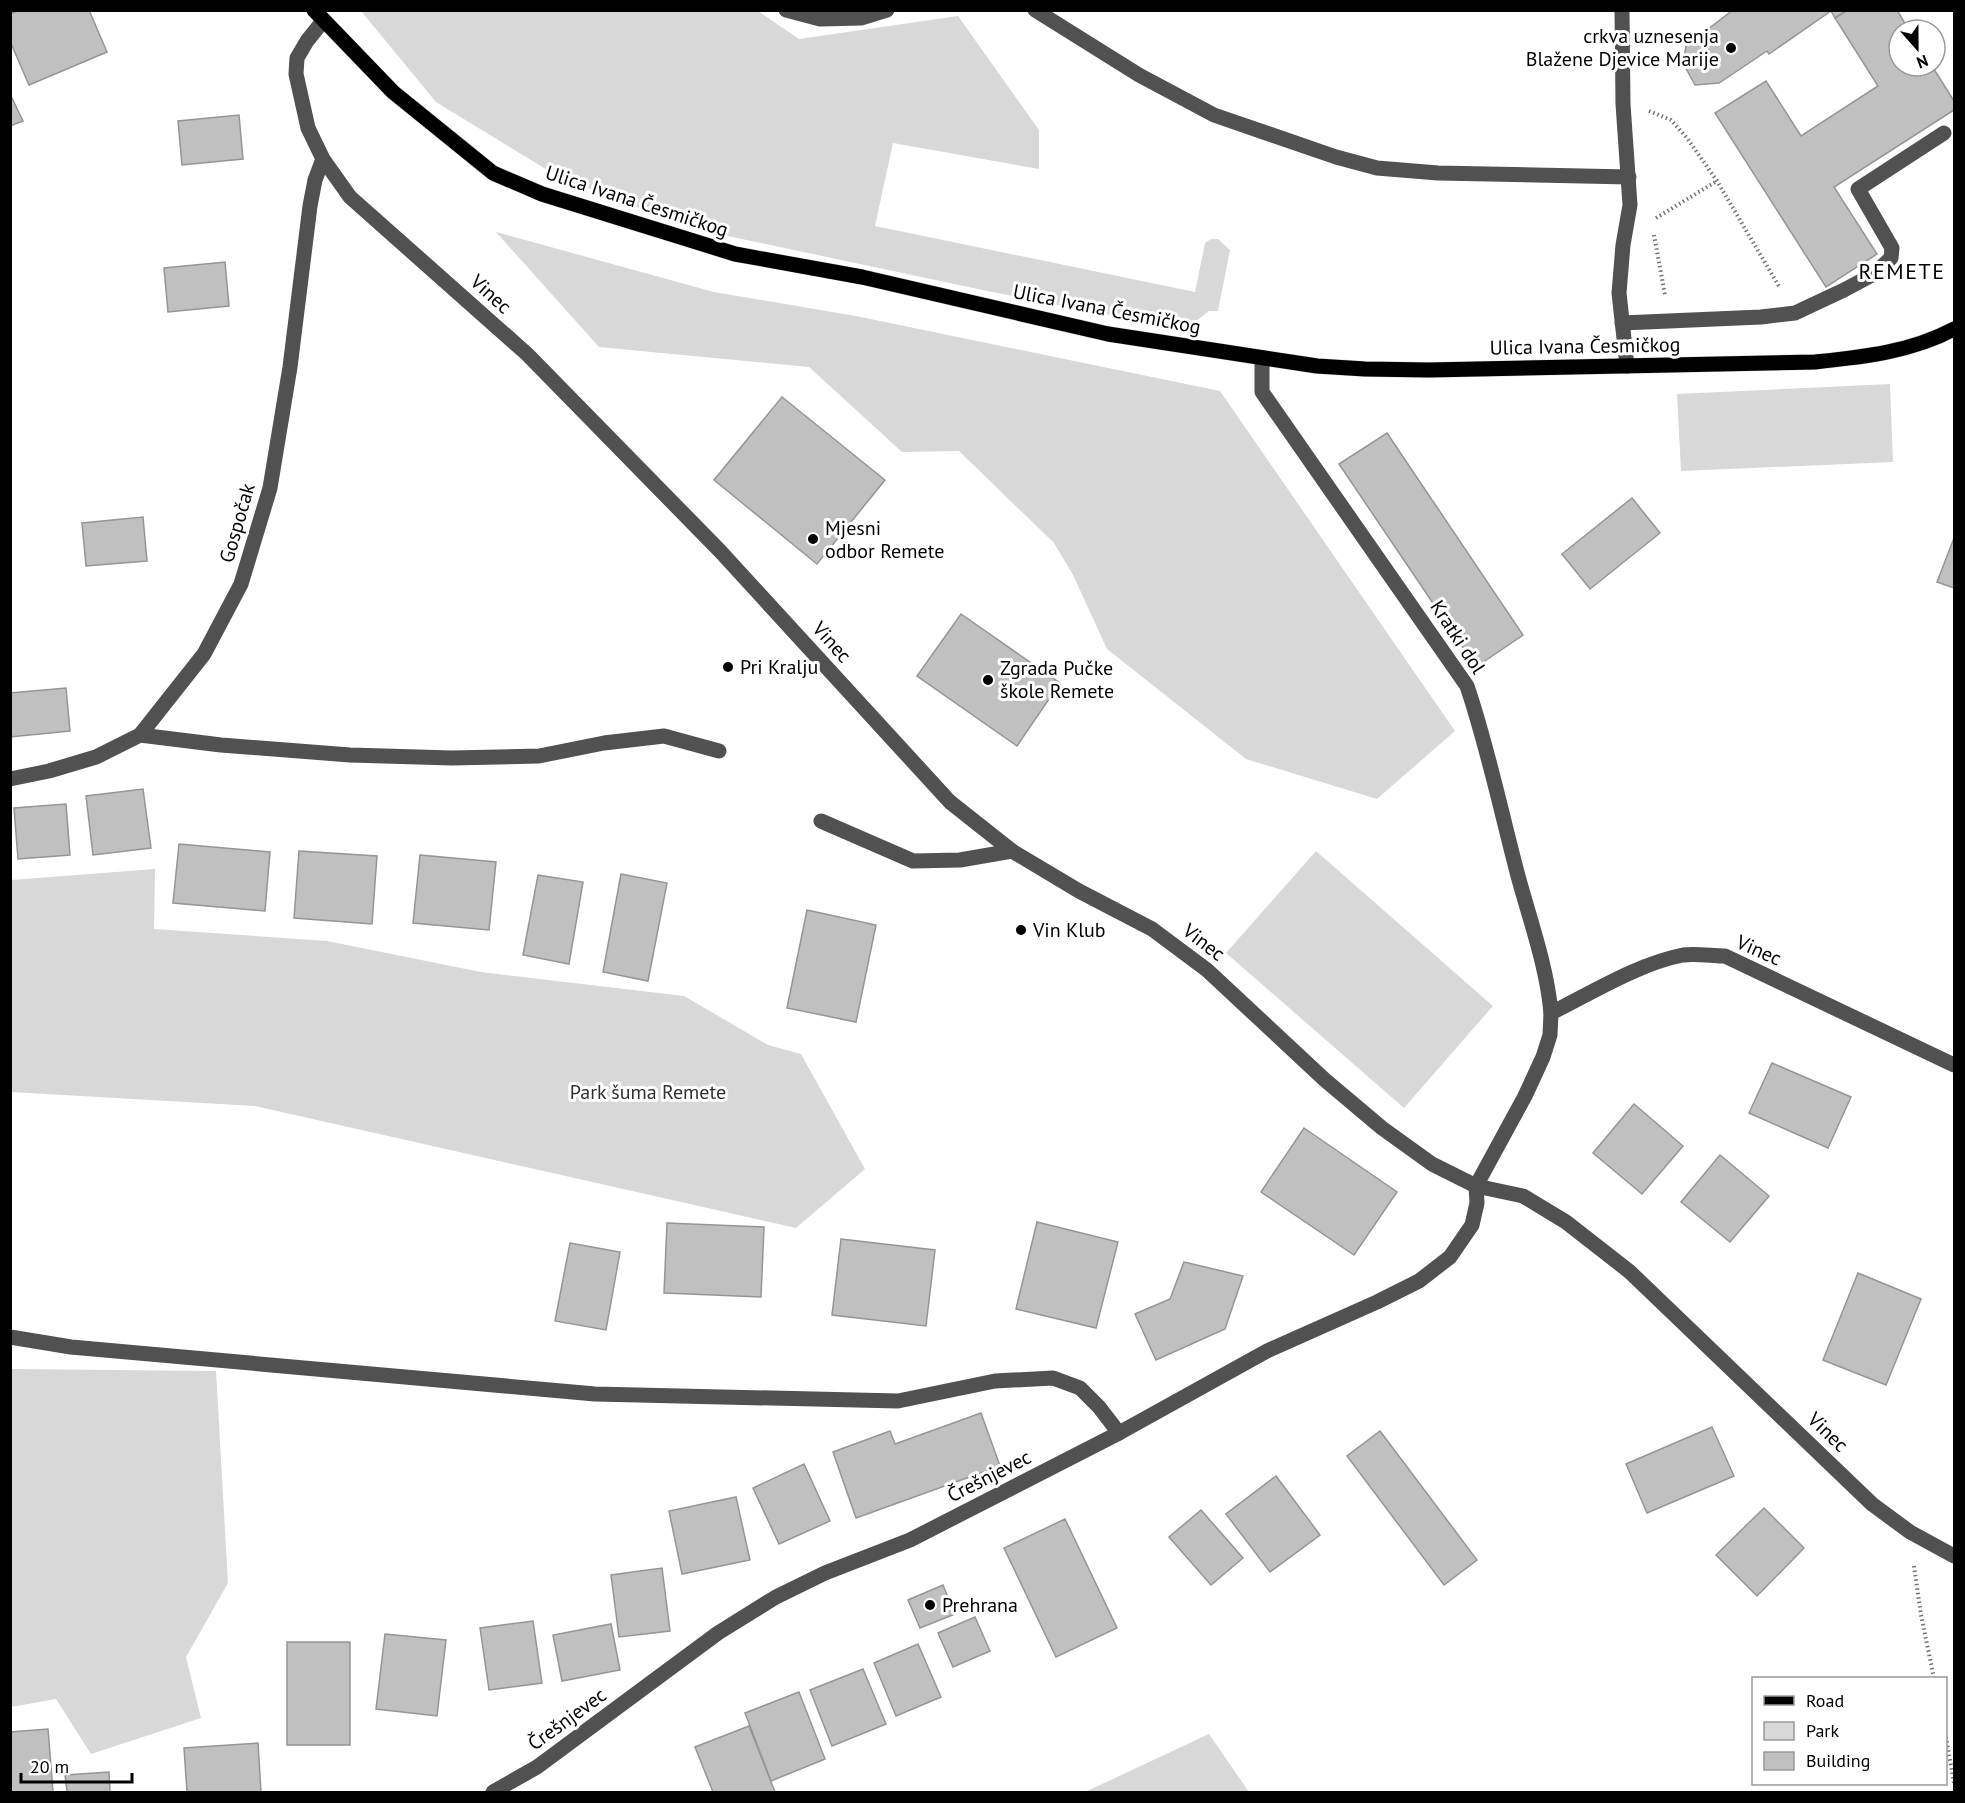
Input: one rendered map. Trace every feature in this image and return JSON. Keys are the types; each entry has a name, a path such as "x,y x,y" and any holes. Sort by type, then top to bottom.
{"main road":[{"name":"Ulica Ivana Česmičkog","path":"318,16 393,92 492,173 542,194 735,254 862,278 1108,334 1317,366 1429,370 1804,362 1866,357 1936,339 1954,330"}],"street":[{"path":"786,10 820,19 861,18 887,10"},
{"path":"1035,10 1139,75 1214,115 1336,158 1377,168 1438,173 1629,177"},
{"path":"1622,10 1623,104 1630,205 1618,292 1628,366"},
{"name":"Vinec","path":"318,16 297,57 296,74 308,128 323,159 350,197 527,354 720,551 950,802 1012,851 1079,891 1152,929 1207,969 1325,1080 1382,1128 1432,1164 1476,1186 1523,1196 1566,1222 1630,1272 1872,1504 1910,1532 1954,1556"},
{"path":"1622,323 1761,317 1795,313 1874,274 1891,258 1892,248 1858,189 1944,133"},
{"name":"Gospočak","path":"10,779 49,771 96,757 140,735 204,654 241,584 270,488 290,367 310,206 315,180 323,159"},
{"name":"Kratki dol","path":"1262,358 1262,392 1467,686 1483,734 1500,808 1545,977 1551,1013"},
{"path":"140,735 221,745 350,755 452,758 539,756 604,743 664,736 719,751"},
{"path":"821,821 913,861 960,860 1012,851"},
{"name":"Vinec","path":"1551,1013 1650,966 1684,955 1725,956 1954,1065"},
{"path":"1476,1186 1525,1096 1543,1057 1550,1035 1551,1013"},
{"name":"Črešnjevec","path":"493,1792 537,1767 718,1633 776,1597 825,1573 910,1540 1119,1433 1267,1352 1419,1281 1450,1257 1472,1226 1477,1203 1476,1186"},
{"path":"10,1337 82,1348 595,1394 898,1401 995,1382 1053,1378 1080,1388 1099,1407 1119,1433"}],"path":[{"path":"1623,104 1671,120 1687,138 1717,181 1795,313"},
{"path":"1651,221 1717,181"},
{"path":"1653,232 1670,321"},
{"path":"1910,1532 1921,1615 1934,1677"},
{"path":"1947,1743 1954,1783"}],"green space":[{"path":"361,11 758,11 799,39 958,16 1039,130 1039,169 893,143 875,226 1195,292 1205,243 1211,239 1218,239 1230,250 1218,311 1209,311 1196,321 1175,319 1172,327 992,292 690,228 557,176 436,102"},
{"path":"496,232 714,292 856,316 1220,391 1455,731 1377,799 1246,759 1107,649 1073,575 1054,543 959,451 902,452 809,367 599,347"},
{"path":"1890,384 1893,462 1681,471 1677,394"},
{"path":"1316,851 1493,1006 1404,1108 1226,953"},
{"name":"Park šuma Remete","path":"155,869 154,929 327,941 481,972 684,996 768,1045 801,1054 865,1169 796,1228 255,1106 11,1092 11,880"},
{"path":"11,1369 216,1371 228,1583 186,1657 201,1718 91,1754 56,1699 11,1707"},
{"path":"1209,1734 1249,1792 1085,1792"}],"building":[{"path":"20,10 89,10 107,52 29,85 10,41 10,14"},
{"name":"crkva uznesenja Blažene Djevice Marije","path":"1733,10 1848,10 1835,18 1831,11 1769,54 1767,51 1719,83 1695,85 1683,63 1686,46"},
{"path":"1848,10 1897,10 1902,18 1887,18 1887,78 1940,78 1954,101 1954,110 1834,187 1877,254 1826,287 1715,113 1766,81 1801,136 1878,86 1835,18"},
{"path":"10,94 23,121 10,126"},
{"path":"239,115 243,159 182,165 178,121"},
{"path":"225,262 229,306 168,312 164,268"},
{"path":"782,397 885,480 817,564 714,480"},
{"path":"1387,433 1523,635 1476,667 1339,464"},
{"path":"1632,498 1660,533 1590,589 1562,554"},
{"path":"143,517 147,561 86,566 82,523"},
{"path":"1954,538 1954,588 1937,582"},
{"name":"Zgrada Pučke škole Remete","path":"961,614 1060,683 1017,746 917,676"},
{"path":"66,688 70,731 10,737 10,693"},
{"path":"143,789 151,848 93,855 86,796"},
{"path":"66,804 70,855 18,859 14,808"},
{"path":"179,844 270,852 265,911 173,903"},
{"path":"299,851 377,856 372,924 294,918"},
{"path":"420,855 496,862 489,930 413,923"},
{"path":"621,874 667,883 648,981 603,972"},
{"path":"538,875 583,882 569,964 523,955"},
{"path":"807,910 876,925 856,1022 787,1008"},
{"path":"1772,1063 1851,1097 1828,1148 1749,1113"},
{"path":"1634,1104 1683,1146 1642,1194 1593,1153"},
{"path":"1304,1128 1397,1192 1354,1255 1261,1192"},
{"path":"1720,1155 1769,1196 1730,1242 1681,1202"},
{"path":"1037,1222 1118,1242 1096,1328 1016,1309"},
{"path":"667,1223 764,1227 761,1297 664,1293"},
{"path":"841,1239 935,1250 926,1326 832,1315"},
{"path":"570,1243 620,1252 606,1330 555,1321"},
{"path":"1184,1262 1243,1276 1225,1329 1156,1360 1135,1314 1170,1299"},
{"path":"1858,1273 1921,1299 1886,1385 1823,1360"},
{"path":"981,1413 1000,1466 856,1518 833,1452 890,1431 895,1444"},
{"path":"1712,1427 1734,1476 1647,1513 1626,1464"},
{"path":"1380,1431 1477,1560 1444,1585 1347,1456"},
{"path":"804,1464 830,1521 779,1544 753,1488"},
{"path":"1276,1476 1320,1535 1270,1572 1226,1514"},
{"path":"736,1497 750,1560 682,1574 669,1511"},
{"path":"1764,1508 1804,1548 1757,1596 1716,1555"},
{"path":"1201,1510 1243,1558 1211,1585 1169,1537"},
{"path":"1065,1519 1117,1628 1056,1657 1004,1548"},
{"path":"662,1568 670,1631 619,1637 611,1575"},
{"path":"943,1585 955,1614 920,1628 908,1600"},
{"path":"975,1617 990,1651 953,1667 938,1633"},
{"path":"533,1621 542,1683 489,1690 480,1628"},
{"path":"611,1624 620,1670 562,1681 553,1635"},
{"path":"385,1634 446,1640 437,1716 376,1709"},
{"path":"287,1642 350,1642 350,1745 287,1745"},
{"path":"918,1644 941,1697 896,1716 874,1663"},
{"path":"863,1669 886,1724 832,1746 810,1690"},
{"path":"799,1692 825,1759 771,1781 745,1713"},
{"path":"749,1726 775,1792 713,1792 695,1747"},
{"path":"48,1729 53,1792 10,1792 10,1732"},
{"path":"258,1743 261,1792 187,1792 184,1748"},
{"path":"109,1772 110,1792 67,1792 65,1775"}],"place":[{"name":"crkva uznesenja Blažene Djevice Marije","path":"1731,48"},
{"name":"Mjesni odbor Remete","path":"813,539"},
{"name":"Pri Kralju","path":"728,667"},
{"name":"Zgrada Pučke škole Remete","path":"988,680"},
{"name":"Vin Klub","path":"1021,930"},
{"name":"Prehrana","path":"930,1605"}],"district":[{"name":"REMETE","path":"1902,271"}]}
